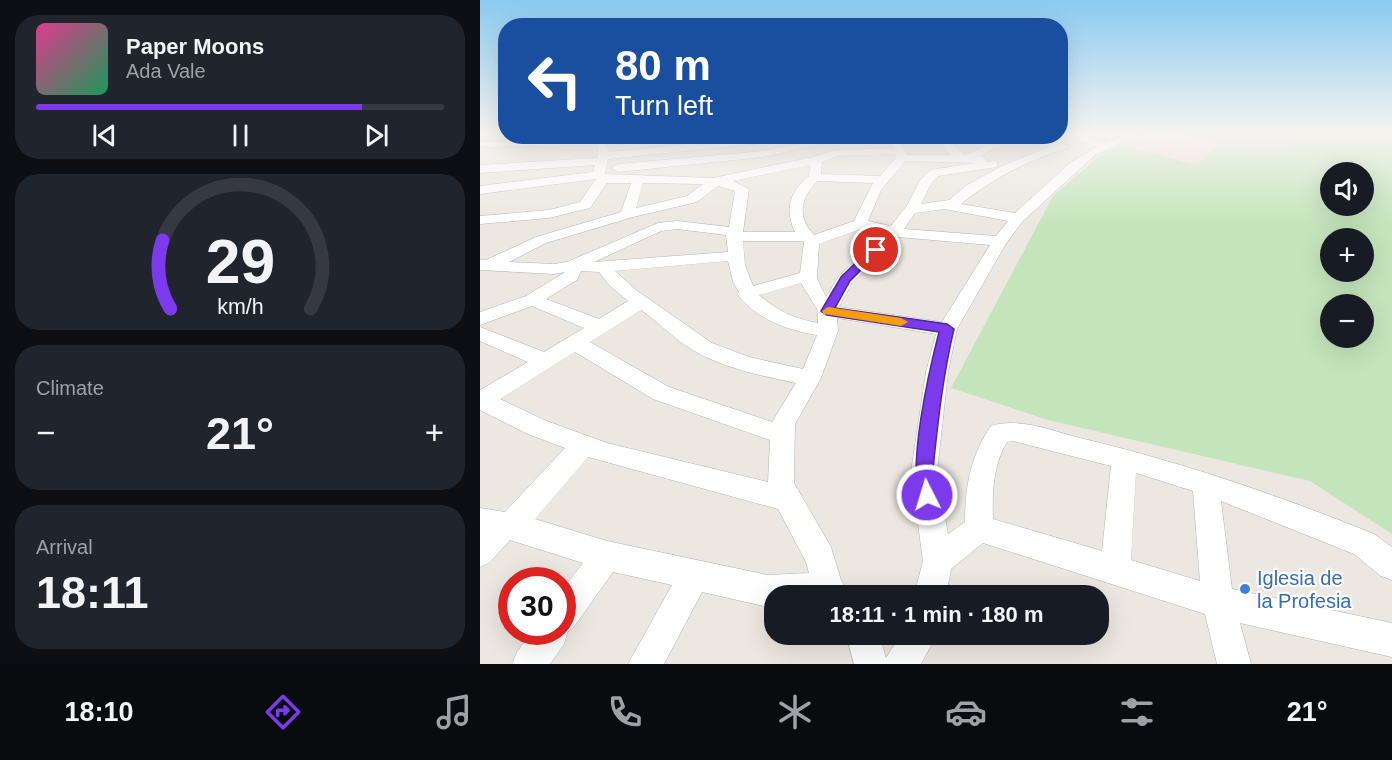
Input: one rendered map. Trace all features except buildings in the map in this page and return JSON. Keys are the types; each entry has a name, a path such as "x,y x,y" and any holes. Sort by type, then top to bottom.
{"street":[{"path":"480,170 565,163"},
{"path":"480,190 586,163"},
{"path":"486,219 570,210 583,206 590,198 601,163"},
{"path":"609,163 638,179 716,181 742,189 734,235 739,281 754,303 783,320 947,329"},
{"path":"484,265 541,240 628,214 692,199 716,181 802,163"},
{"path":"816,163 815,177 802,189 797,198 797,221 808,238 806,277 828,321"},
{"path":"860,224 875,189 894,163"},
{"path":"945,205 1006,169 1021,163"},
{"path":"933,585 938,561 924,472 936,372 947,329 1000,241 1018,218 1077,163"},
{"path":"829,585 820,558 787,499 781,483 783,423 810,378 828,321 845,280 894,232 925,183 934,173 993,164 1006,169"},
{"path":"815,177 883,180"},
{"path":"628,214 638,179"},
{"path":"910,210 945,205 1018,218"},
{"path":"571,266 658,227 668,225 734,235 808,238 860,224 894,232 1000,241"},
{"path":"484,265 554,269 736,256"},
{"path":"484,314 532,300 571,276 573,272 571,266"},
{"path":"604,267 611,278 640,302 671,321 692,340 720,354 766,369 810,378"},
{"path":"746,294 806,277"},
{"path":"532,300 601,327"},
{"path":"480,400 640,302"},
{"path":"480,333 543,360"},
{"path":"574,342 661,393 783,435"},
{"path":"480,400 536,427 606,453 787,499"},
{"path":"979,528 978,487 992,444 1000,433 1013,432 1124,459 1206,483 1364,544 1392,565"},
{"path":"480,552 499,524 584,445"},
{"path":"1115,571 1124,459"},
{"path":"1206,483 1218,602 1234,664"},
{"path":"499,524 607,556 764,590"},
{"path":"938,561 979,528"},
{"path":"979,528 1218,602 1392,640"},
{"path":"576,598 607,556"},
{"path":"645,664 695,575"},
{"path":"529,664 543,645"},
{"path":"865,645 871,664"},
{"path":"901,664 914,645"}],"green space":[{"path":"1091,163 1189,163 1197,165 1199,163 1320,163 1320,216 1374,216 1374,163 1392,163 1392,534 1310,481 1048,420 951,388 1053,196"}],"slow traffic":[{"path":"828,311 901,322"}],"place":[{"name":"Iglesia de la Profesia","path":"1245,589"}],"route":[{"path":"876,250 845,280 827,311 947,329 936,372 924,472 927,495"}]}
